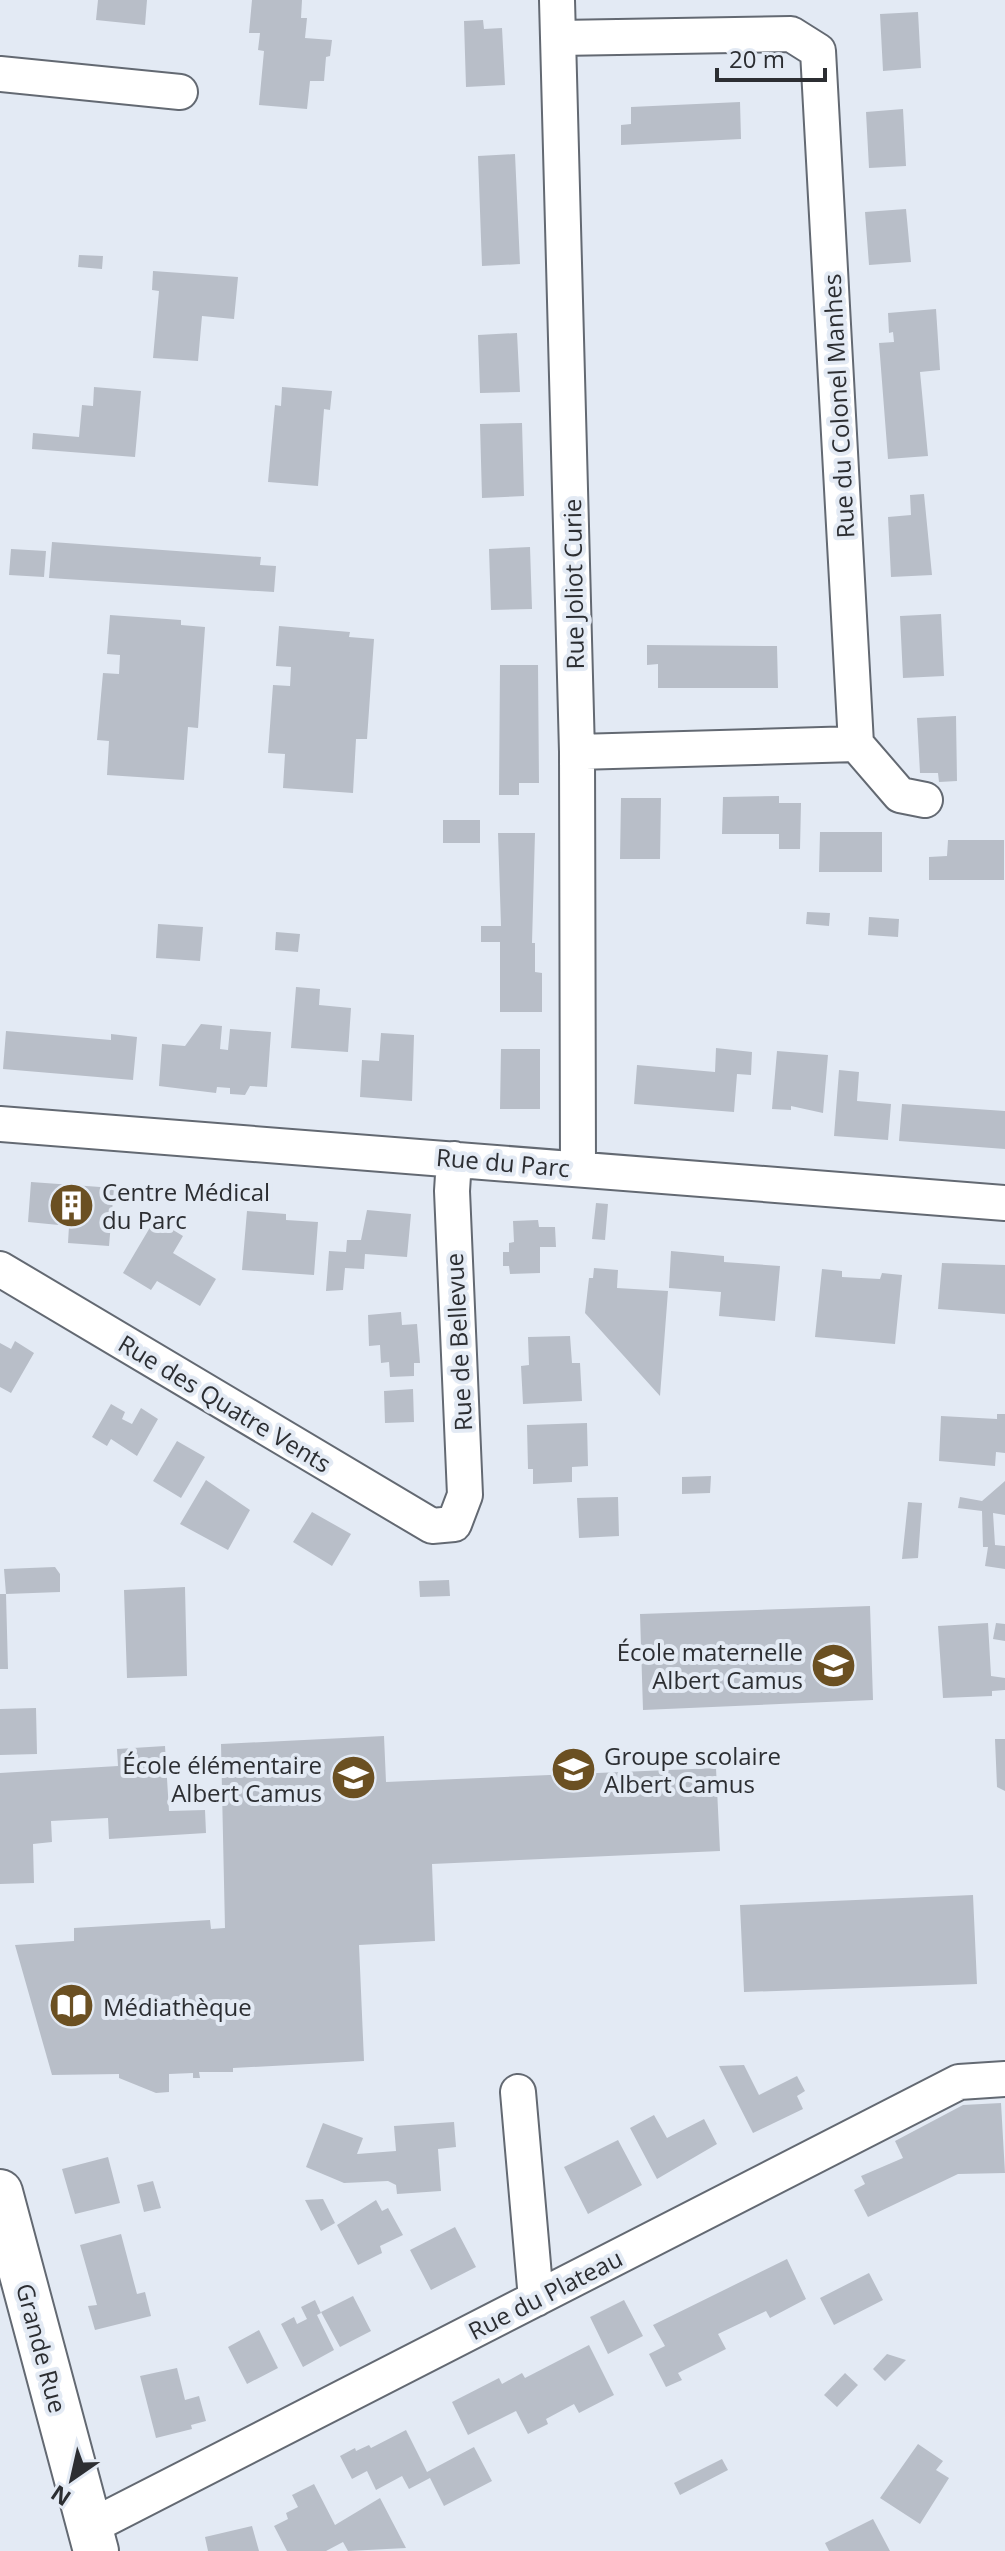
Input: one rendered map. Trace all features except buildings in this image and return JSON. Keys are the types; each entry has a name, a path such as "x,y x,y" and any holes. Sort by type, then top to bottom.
{"main road":[{"name":"Grande Rue","path":"0,2192 93,2539"}],"street":[{"name":"Rue Joliot Curie","path":"557,0 577,752 578,1169"},
{"name":"Rue du Colonel Manhes","path":"559,38 791,34 818,51 856,744"},
{"path":"0,74 180,92"},
{"path":"577,752 856,744 900,795 925,800"},
{"name":"Rue du Parc","path":"0,1124 1005,1203"},
{"name":"Rue de Bellevue","path":"454,1159 452,1191 465,1495 454,1524"},
{"name":"Rue des Quatre Vents","path":"0,1269 432,1526 454,1524"},
{"name":"Rue du Plateau","path":"93,2539 536,2299 959,2082 1005,2079"},
{"path":"518,2092 536,2299"}],"place":[{"name":"Centre Médical du Parc","path":"71,1205"},
{"name":"École maternelle Albert Camus","path":"834,1665"},
{"name":"Groupe scolaire Albert Camus","path":"573,1769"},
{"name":"École élémentaire Albert Camus","path":"353,1778"},
{"name":"Médiathèque","path":"72,2006"}]}
